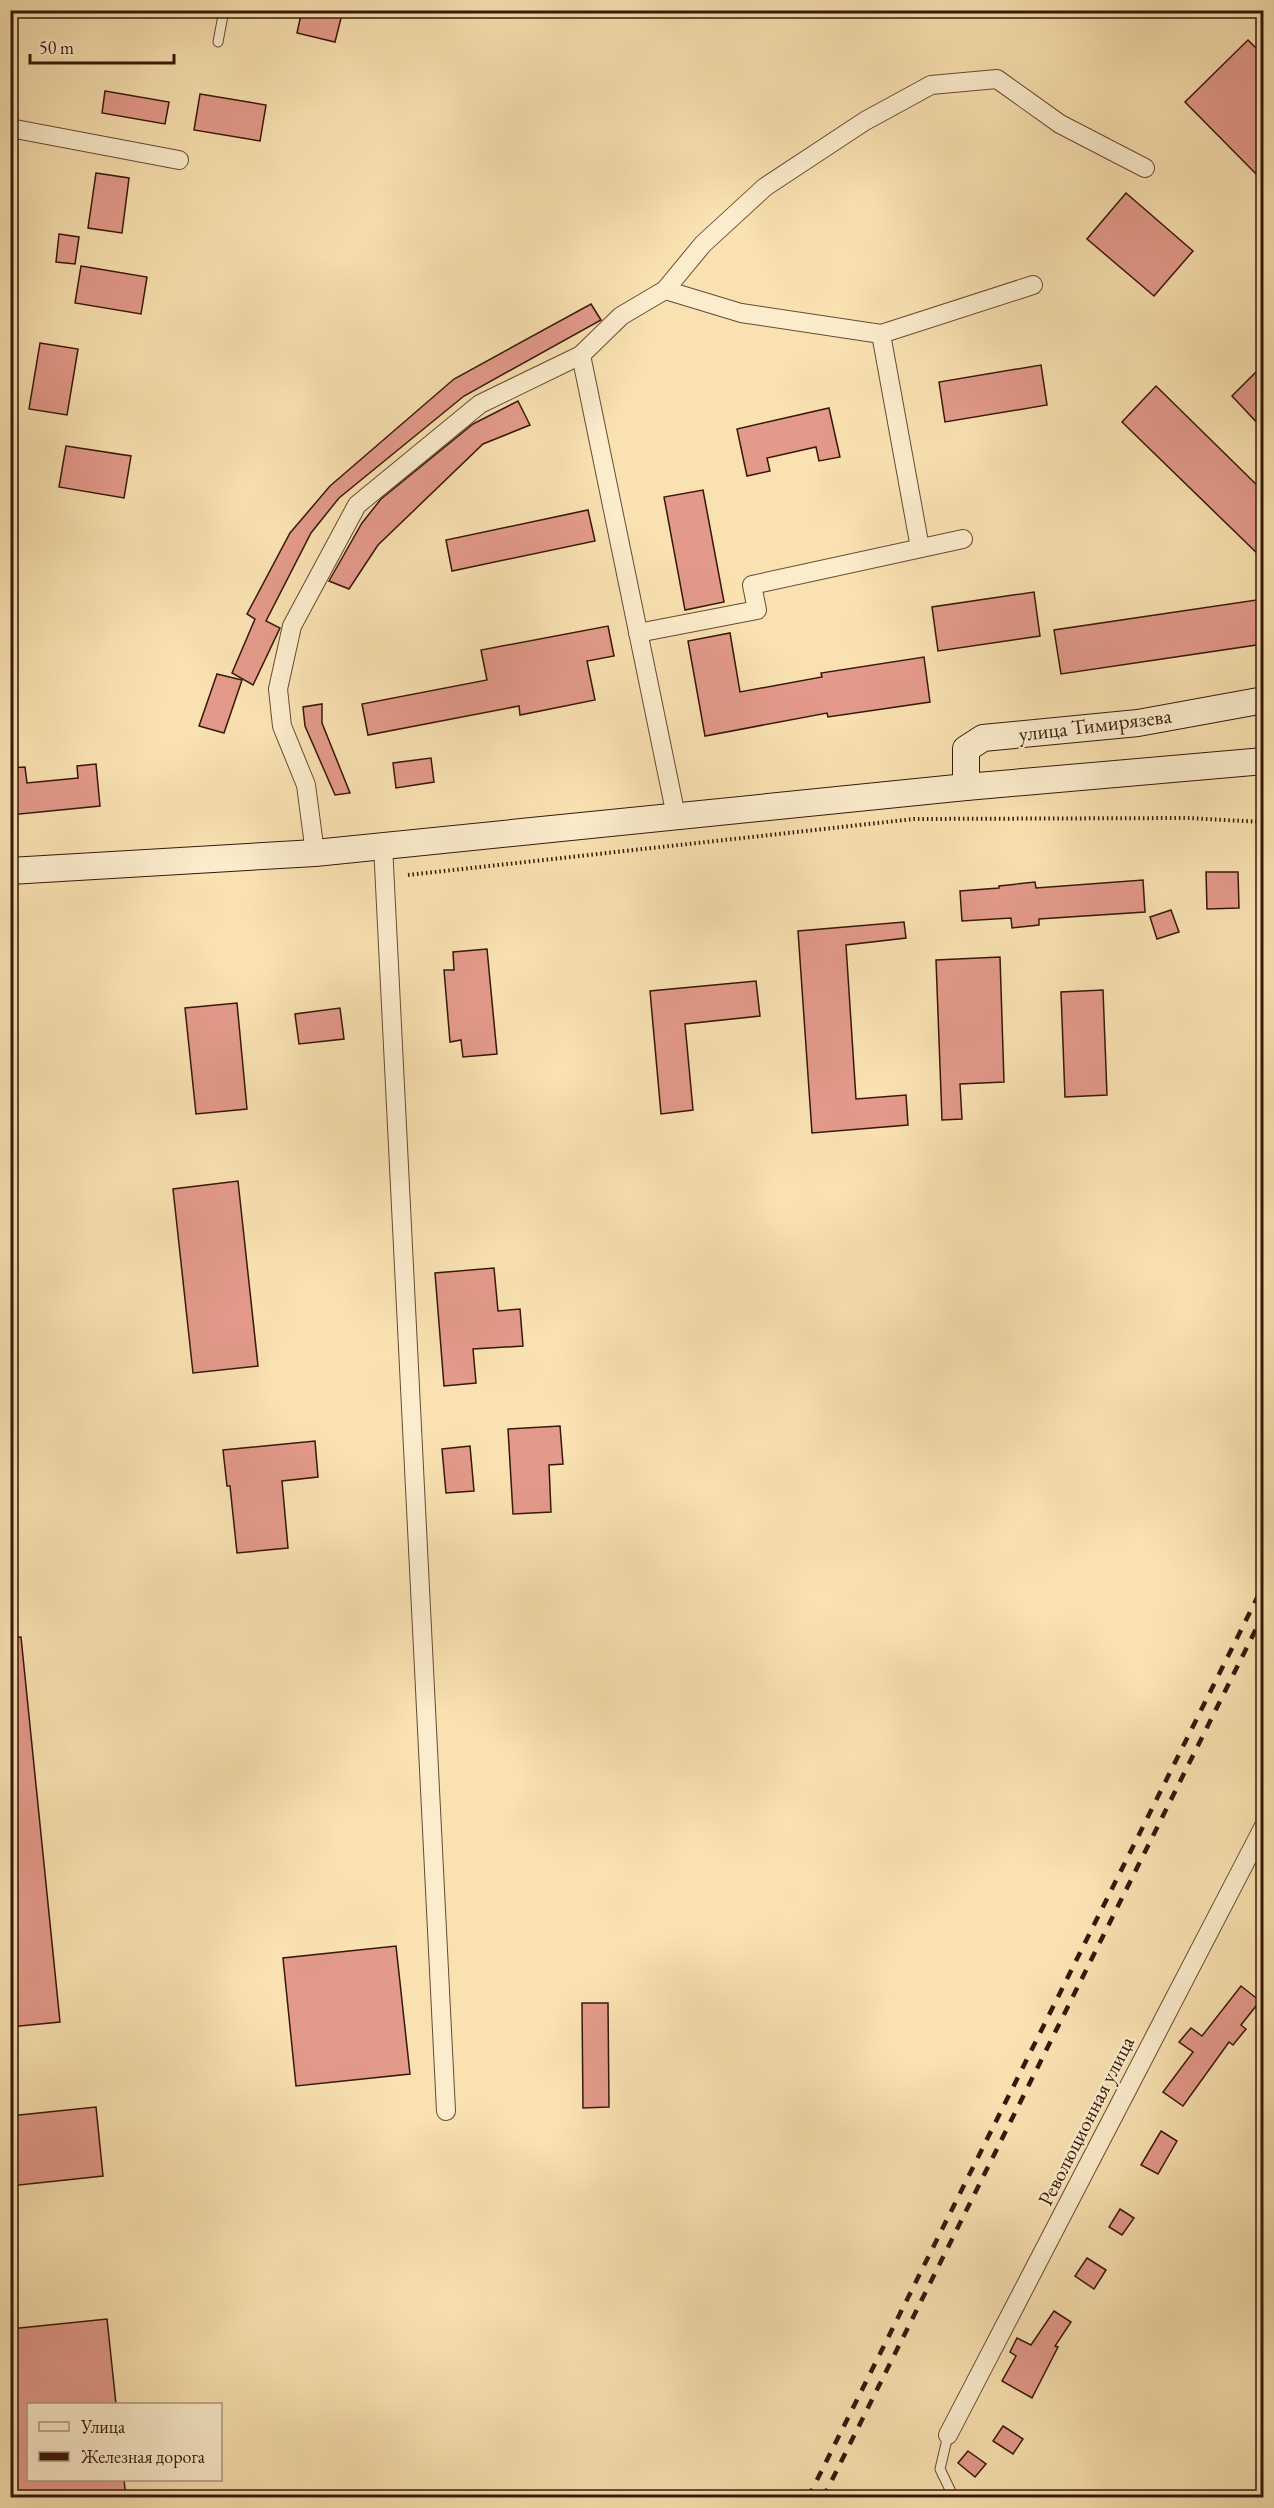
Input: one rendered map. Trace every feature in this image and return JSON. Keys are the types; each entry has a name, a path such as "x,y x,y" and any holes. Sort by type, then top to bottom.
{"main road":[{"name":"улица Тимирязева","path":"966,787 966,749 983,738 1138,723 1263,700"},
{"path":"10,871 315,853 966,787 1263,761"}],"street":[{"path":"315,853 306,785 282,726 278,688 292,626 357,505 480,404 581,355 621,316 665,290 703,244 765,187 865,121 931,85 997,78 1060,123 1144,168"},
{"path":"10,128 179,160"},
{"path":"665,290 741,313 881,334 1033,285"},
{"path":"881,334 920,548"},
{"path":"581,355 676,816"},
{"path":"638,633 757,610 752,585 963,540"},
{"path":"383,845 446,2111"},
{"name":"Революционная улица","path":"948,2436 1263,1826"}],"lane":[{"path":"10,26 14,10"},
{"path":"218,42 224,10"},
{"path":"948,2436 940,2469 954,2498"}],"path":[{"path":"408,875 914,819 1187,818 1263,822"}],"building":[{"path":"302,10 343,10 335,42 297,33"},
{"path":"1248,40 1263,55 1263,181 1185,102"},
{"path":"105,91 169,102 165,124 102,113"},
{"path":"200,94 266,105 260,141 194,130"},
{"path":"96,173 129,178 122,233 88,228"},
{"path":"1126,193 1193,251 1154,296 1087,239"},
{"path":"59,234 79,237 75,264 56,262"},
{"path":"81,266 147,277 141,314 75,303"},
{"path":"591,304 601,320 464,396 339,498 311,533 266,621 280,628 253,685 232,673 255,619 247,614 290,533 330,486 454,379"},
{"path":"40,343 78,349 67,415 29,409"},
{"path":"1041,365 1047,405 945,422 939,382"},
{"path":"1263,365 1263,429 1232,396"},
{"path":"1156,386 1263,491 1263,559 1122,422"},
{"path":"518,401 530,425 483,444 378,545 349,589 329,581 362,523 381,499 473,424"},
{"path":"829,408 840,457 819,461 816,447 767,458 770,471 747,476 737,429"},
{"path":"66,446 131,456 124,498 59,487"},
{"path":"703,490 724,602 685,610 664,497"},
{"path":"588,510 595,541 452,571 446,540"},
{"path":"1034,592 1040,636 938,651 932,607"},
{"path":"1263,599 1263,644 1061,674 1054,630"},
{"path":"608,626 614,656 587,661 595,700 520,715 519,706 368,735 362,704 487,680 481,650"},
{"path":"730,633 740,692 822,677 821,673 924,657 930,702 828,717 827,713 705,736 688,641"},
{"path":"217,674 242,680 224,733 199,726"},
{"path":"322,704 322,723 350,793 335,795 305,726 303,707"},
{"path":"431,758 434,782 396,788 393,763"},
{"path":"96,764 100,806 10,815 10,768 25,767 27,783 78,778 77,766"},
{"path":"1206,872 1238,872 1239,908 1207,909"},
{"path":"1143,880 1145,912 1039,919 1039,925 1012,928 1011,918 962,921 960,891 1035,882 1036,888"},
{"path":"1171,910 1179,932 1157,939 1150,917"},
{"path":"904,922 906,938 846,945 856,1099 906,1095 908,1125 812,1133 798,931"},
{"path":"487,949 497,1054 463,1057 461,1040 450,1042 444,970 454,970 453,952"},
{"path":"1000,957 1004,1082 960,1084 962,1119 942,1120 936,960"},
{"path":"756,981 760,1016 685,1024 693,1110 661,1114 650,991"},
{"path":"1103,990 1107,1095 1065,1097 1061,992"},
{"path":"237,1003 247,1109 196,1114 185,1008"},
{"path":"340,1008 344,1039 299,1044 295,1014"},
{"path":"238,1181 258,1366 193,1373 173,1189"},
{"path":"494,1268 498,1311 520,1309 523,1346 473,1349 476,1383 444,1386 435,1273"},
{"path":"560,1426 563,1464 549,1465 551,1512 513,1514 508,1429"},
{"path":"315,1441 318,1477 282,1481 288,1548 237,1553 230,1486 227,1486 223,1450"},
{"path":"470,1446 474,1491 446,1493 442,1449"},
{"path":"21,1637 60,2022 10,2027 10,1638"},
{"path":"396,1946 410,2074 296,2086 283,1958"},
{"path":"1241,1986 1260,2001 1241,2025 1246,2029 1233,2045 1229,2042 1183,2106 1163,2092 1193,2052 1179,2042 1191,2028 1202,2036"},
{"path":"582,2003 608,2003 609,2107 583,2108"},
{"path":"96,2107 103,2176 10,2186 10,2116"},
{"path":"1161,2131 1177,2141 1158,2174 1141,2165"},
{"path":"1120,2209 1134,2218 1122,2235 1109,2227"},
{"path":"1087,2258 1106,2270 1094,2289 1075,2276"},
{"path":"1054,2311 1071,2322 1055,2346 1058,2347 1032,2398 1002,2381 1016,2356 1010,2352 1017,2338 1031,2345"},
{"path":"107,2319 116,2403 27,2403 27,2481 124,2481 126,2498 10,2498 10,2329"},
{"path":"1003,2426 1023,2439 1013,2454 993,2441"},
{"path":"968,2451 986,2464 975,2477 958,2463"}],"railway":[{"path":"808,2498 1264,1584"},
{"path":"823,2498 1264,1613"}]}
